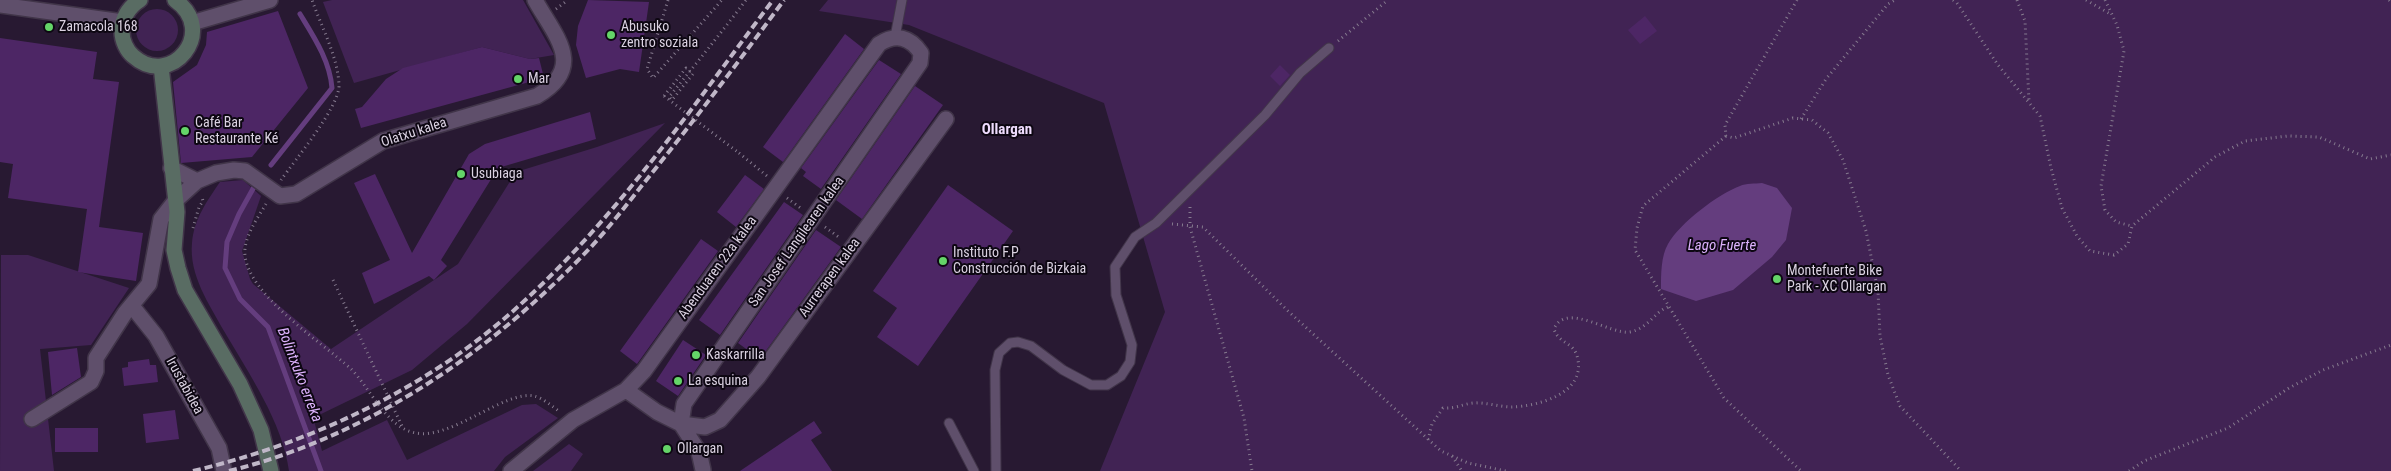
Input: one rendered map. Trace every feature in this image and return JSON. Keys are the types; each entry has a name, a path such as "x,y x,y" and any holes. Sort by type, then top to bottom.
{"street":[{"path":"140,0 127,12 123,22 122,34 131,54 144,63 161,66 173,63 186,51 193,35 189,13 175,0"},
{"path":"192,23 270,0"},
{"name":"Olatxu kalea","path":"273,192 280,196 287,196 302,191 383,141 537,96 554,85 562,73 564,54 559,40 535,0"},
{"path":"0,5 123,22"},
{"name":"San Josef Langilearen kalea","path":"681,424 684,404 920,63 921,53 916,45 908,39 895,37"},
{"name":"Abenduaren 22a kalea","path":"511,471 573,420 626,390 644,371 879,44 895,37"},
{"path":"161,66 175,200 177,231 174,250 185,290 240,384 262,430 271,471"},
{"name":"Aurrerapen kalea","path":"681,424 705,427 720,420 758,377 946,119"},
{"path":"171,168 198,182"},
{"path":"32,419 91,382 96,371 96,358 149,284 161,219 175,200 198,182 216,173 234,170 245,171 273,192"},
{"name":"Irustabidea","path":"132,306 156,336 220,448 224,471"},
{"path":"626,390 657,412 681,424 698,452 703,471"}],"lane":[{"path":"895,37 902,0"},
{"path":"996,471 995,370 999,353 1010,343 1018,342 1031,346 1062,370 1091,385 1107,384 1121,376 1130,362 1132,345 1116,295 1115,267 1135,237 1156,223 1265,116 1300,73 1329,48"},
{"path":"949,424 974,471"}],"path":[{"path":"312,0 335,66 339,86 336,101 273,192 250,232 245,256 254,281 292,320 351,369 372,398 403,429 429,434 461,423 519,397 535,396 573,420"},
{"path":"668,0 647,69 653,78 722,0"},
{"path":"746,0 717,39 704,53 693,67 687,74 669,97 672,100 693,74 686,68 664,96 769,178 766,182 776,189"},
{"path":"1329,48 1388,0"},
{"path":"1726,136 1725,124 1797,0"},
{"path":"1801,119 1826,79 1888,4 1895,0"},
{"path":"1953,0 1998,65 2040,116 2062,208 2077,236 2090,251 2114,255 2128,244 2132,226 2215,157 2245,141 2288,136 2319,137 2370,158 2391,155"},
{"path":"2016,0 2025,21 2029,102"},
{"path":"2086,0 2113,15"},
{"path":"2105,0 2113,15 2124,50 2101,186 2105,210 2116,222 2132,226"},
{"path":"1726,136 1734,138 1793,118 1812,120 1828,133 1842,160 1866,231 1878,291 1880,336 1888,375 1900,406 1961,471"},
{"path":"1726,136 1643,206 1637,228 1635,250 1724,398 1802,471"},
{"path":"191,234 203,200 198,182"},
{"path":"1252,471 1244,418 1190,227 1203,227 1288,311 1428,440 1441,450 1468,463 1506,471"},
{"path":"333,280 403,429"},
{"path":"1428,440 1432,424 1443,408 1459,408 1472,403 1514,407 1535,404 1552,399 1571,387 1578,377 1579,363 1574,347 1555,334 1554,329 1560,322 1574,318 1585,319 1612,330 1628,332 1640,329 1658,315 1662,309 1668,307"},
{"path":"2129,471 2144,461 2228,428 2289,388 2323,370 2391,345"},
{"path":"1452,456 1462,471"}],"shaded area":[{"path":"332,0 523,0 554,55 530,59 482,47 354,83 323,2"},
{"path":"828,0 2391,0 2391,471 1100,471 1165,312 1104,103 909,25 819,11"},
{"path":"161,9 169,12 175,18 178,30 175,42 169,48 153,51 145,48 139,42 136,26 139,18 145,12"},
{"path":"665,123 467,324 412,370 319,415 303,379 322,451 387,420 407,460 522,405 536,404 558,418 505,457 494,471 289,471 280,435 272,416 254,381 206,300 194,266 192,243 195,226 206,203 220,182 243,180 261,196 242,251 253,284 331,349 458,264 516,172 597,147"},
{"path":"1,255 28,255 129,288 91,345 40,349 54,471 0,471"},
{"path":"569,444 583,454 571,471 533,471"}],"water":[{"name":"Lago Fuerte","path":"1762,183 1777,188 1792,208 1786,240 1772,257 1733,290 1696,301 1661,289 1661,271 1664,254 1668,244 1681,227 1721,195 1745,184"}],"building":[{"name":"Abusuko zentro soziala","path":"588,0 649,2 639,72 620,69 586,78 576,45 578,26"},
{"path":"278,11 308,88 252,157 181,163 173,82 197,65 206,45 207,32"},
{"path":"1645,16 1657,31 1640,44 1628,30"},
{"path":"845,34 864,49 783,162 763,147"},
{"path":"0,38 97,52 93,79 119,82 99,227 143,233 136,281 78,272 87,209 8,198 13,164 0,162"},
{"path":"482,47 530,59 539,58 544,78 361,128 355,109 362,107 386,79 403,68"},
{"path":"879,60 901,74 821,189 803,176 806,172 801,168"},
{"path":"1280,65 1290,75 1280,86 1270,76"},
{"path":"915,86 943,105 862,219 836,200"},
{"path":"590,112 596,139 498,168 441,260 447,266 434,280 429,276 374,304 362,273 390,260 354,183 375,174 412,253 469,154 485,144"},
{"path":"745,175 764,189 736,227 717,212"},
{"name":"Instituto F.P Construcción de Bizkaia","path":"948,185 1013,231 918,366 877,337 897,308 873,291"},
{"path":"784,202 803,215 720,335 699,320"},
{"path":"816,230 841,247 760,359 738,343"},
{"path":"701,239 718,251 637,364 620,351"},
{"path":"683,340 706,355 678,396 656,381"},
{"path":"77,348 81,377 52,395 48,352"},
{"path":"149,359 150,365 156,365 158,382 124,386 122,368 128,367 128,362"},
{"path":"175,410 179,439 146,443 143,414"},
{"path":"814,421 822,433 811,440 832,471 740,471"},
{"path":"55,428 98,428 98,452 55,452"}],"waterway":[{"name":"Bolintxuko erreka","path":"271,165 332,88 325,59 300,14"},
{"name":"Bolintxuko erreka","path":"254,187 239,214 227,242 225,268 240,299 268,327 321,471"}],"railway":[{"path":"193,471 277,446 318,431 358,413 397,393 435,370 505,318 580,246 614,207 679,125 773,0"},
{"path":"229,471 281,456 331,436 379,412 426,385 512,321 553,285 608,228 689,127 784,0"}],"place":[{"name":"Zamacola 168","path":"49,27"},
{"name":"Abusuko zentro soziala","path":"611,35"},
{"name":"Mar","path":"518,79"},
{"name":"Café Bar Restaurante Ké","path":"185,131"},
{"name":"Usubiaga","path":"461,174"},
{"name":"Instituto F.P Construcción de Bizkaia","path":"943,261"},
{"name":"Montefuerte Bike Park - XC Ollargan","path":"1777,279"},
{"name":"Kaskarrilla","path":"696,355"},
{"name":"La esquina","path":"678,381"},
{"name":"Ollargan","path":"667,449"}],"district":[{"name":"Ollargan","path":"1007,130"}]}
